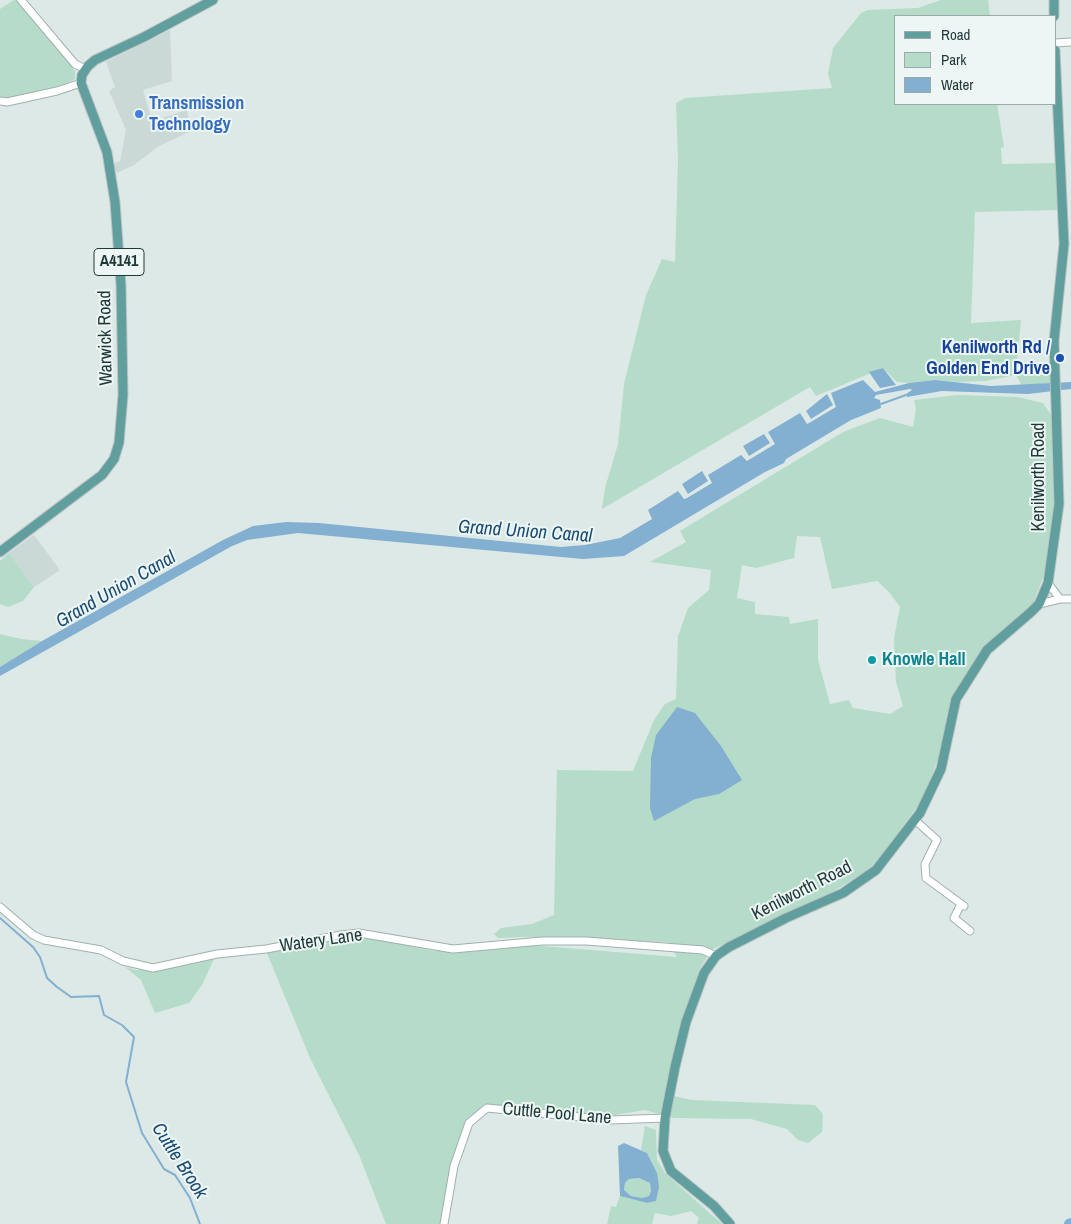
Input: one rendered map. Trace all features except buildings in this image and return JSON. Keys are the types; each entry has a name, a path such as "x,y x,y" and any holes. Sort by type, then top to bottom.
{"main road":[{"path":"81,83 85,69 95,60 213,0"},
{"path":"1054,0 1054,15"},
{"name":"Kenilworth Road","path":"730,1224 714,1206 671,1171 662,1151 666,1118 686,1022 709,963 716,956 786,918 843,893 876,870 914,820 942,769 956,699 987,650 1039,604 1048,583 1059,504 1054,341 1064,244 1062,160 1056,66"},
{"name":"Warwick Road","path":"0,552 102,475 114,459 119,444 123,395 121,285 115,202 104,141 81,83"}],"street":[{"path":"21,0 75,64 85,69"},
{"path":"1056,43 1071,42"},
{"path":"0,101 57,91 81,83"},
{"path":"1048,583 1060,600"},
{"path":"1039,604 1071,598"},
{"path":"914,820 937,840 925,864 926,878 962,905 954,918 970,931"},
{"name":"Watery Lane","path":"0,907 33,935 44,940 101,950 123,961 153,968 216,954 266,950 359,933 453,949 542,941 586,941 703,950 716,956"},
{"name":"Cuttle Pool Lane","path":"444,1224 454,1166 469,1123 487,1108 611,1120 666,1118"}],"shaded area":[{"path":"170,30 172,81 143,90 152,121 187,110 191,131 159,146 134,165 117,173 113,164 120,161 126,130 109,91 115,87 106,62"},
{"path":"34,535 60,570 34,587 9,553"}],"green space":[{"path":"17,0 75,71 75,79 63,85 0,98 0,9"},
{"path":"941,0 988,0 990,15 894,15 894,105 997,105 1004,147 1001,148 1002,164 1059,163 1059,210 975,212 971,323 1021,320 1016,371 1035,375 1050,375 1050,383 1022,386 1016,375 985,381 958,382 935,380 909,383 897,382 883,368 816,396 810,387 602,509 605,488 618,444 624,384 646,295 662,259 675,262 678,161 676,103 685,98 832,88 828,74 833,48 861,13 868,10 918,8"},
{"path":"958,395 1018,397 1043,403 1052,416 1054,499 1048,564 1033,604 984,648 961,682 947,715 941,752 922,800 879,859 864,873 810,905 711,950 699,970 669,1070 665,1094 692,1100 815,1105 823,1114 822,1132 808,1143 798,1140 787,1129 751,1119 674,1118 645,1110 604,1117 484,1104 464,1126 451,1165 440,1224 386,1224 359,1155 310,1058 267,953 321,941 365,936 433,951 530,945 677,957 668,942 523,937 498,938 494,934 501,928 532,924 554,915 557,770 633,771 654,720 665,704 676,699 678,636 688,608 709,590 711,570 650,562 686,542 680,531 843,432 880,418 913,427 916,409 914,400","holes":["797,536 820,537 832,589 877,581 889,592 900,607 894,638 896,682 903,706 890,714 853,708 849,700 830,704 818,660 818,619 790,624 789,617 755,614 755,602 737,598 742,565 756,568 794,558"]},
{"path":"9,553 34,587 23,601 8,607 0,604 0,561"},
{"path":"0,634 21,639 42,641 0,667"},
{"path":"214,959 202,985 189,1003 155,1013 141,980 125,967 136,970 161,970"},
{"path":"645,1126 656,1130 657,1160 665,1173 722,1224 697,1224 699,1218 691,1211 671,1216 655,1213 652,1224 607,1224 611,1206 616,1207 620,1196 647,1203 656,1201 657,1173 647,1153 641,1150"},
{"path":"639,1178 650,1183 651,1191 649,1196 642,1198 631,1196 624,1190 625,1183 629,1179"}],"water":[{"path":"883,368 896,385 880,388 869,372"},
{"path":"863,380 875,392 909,383 935,380 991,386 1071,382 1071,389 1028,394 942,391 907,397 906,394 912,390 910,389 876,395 874,398 880,400 881,408 851,420 786,459 784,463 765,472 624,556 583,559 298,533 247,540 232,546 0,676 0,667 42,641 223,540 253,526 286,522 319,523 561,547 585,545 620,538 652,519 648,510 678,491 684,499 712,483 708,475 741,455 747,461 775,444 768,432 800,413 807,424 809,423 836,407 831,393"},
{"path":"827,394 833,405 811,419 806,411"},
{"path":"764,434 770,443 749,456 743,446"},
{"path":"702,471 708,481 688,494 682,484"},
{"path":"677,707 695,713 721,746 742,780 719,794 695,799 654,821 650,808 651,758 656,735"},
{"path":"624,1143 647,1153 657,1173 659,1187 656,1201 647,1203 620,1196 618,1146","holes":["639,1178 650,1183 651,1191 649,1196 642,1198 631,1196 624,1190 625,1183 629,1179"]}],"waterway":[{"path":"881,404 906,395"},
{"name":"Cuttle Brook","path":"0,918 33,947 40,957 47,978 57,987 71,997 99,996 104,1015 122,1025 134,1037 126,1082 142,1133 164,1169 175,1175 190,1198 200,1224"}],"place":[{"name":"Transmission Technology","path":"139,114"},
{"name":"Kenilworth Rd / Golden End Drive","path":"1060,358"},
{"name":"Knowle Hall","path":"872,660"}],"water label":[{"name":"Grand Union Canal","path":"525,532"},
{"name":"Grand Union Canal","path":"116,590"}]}
